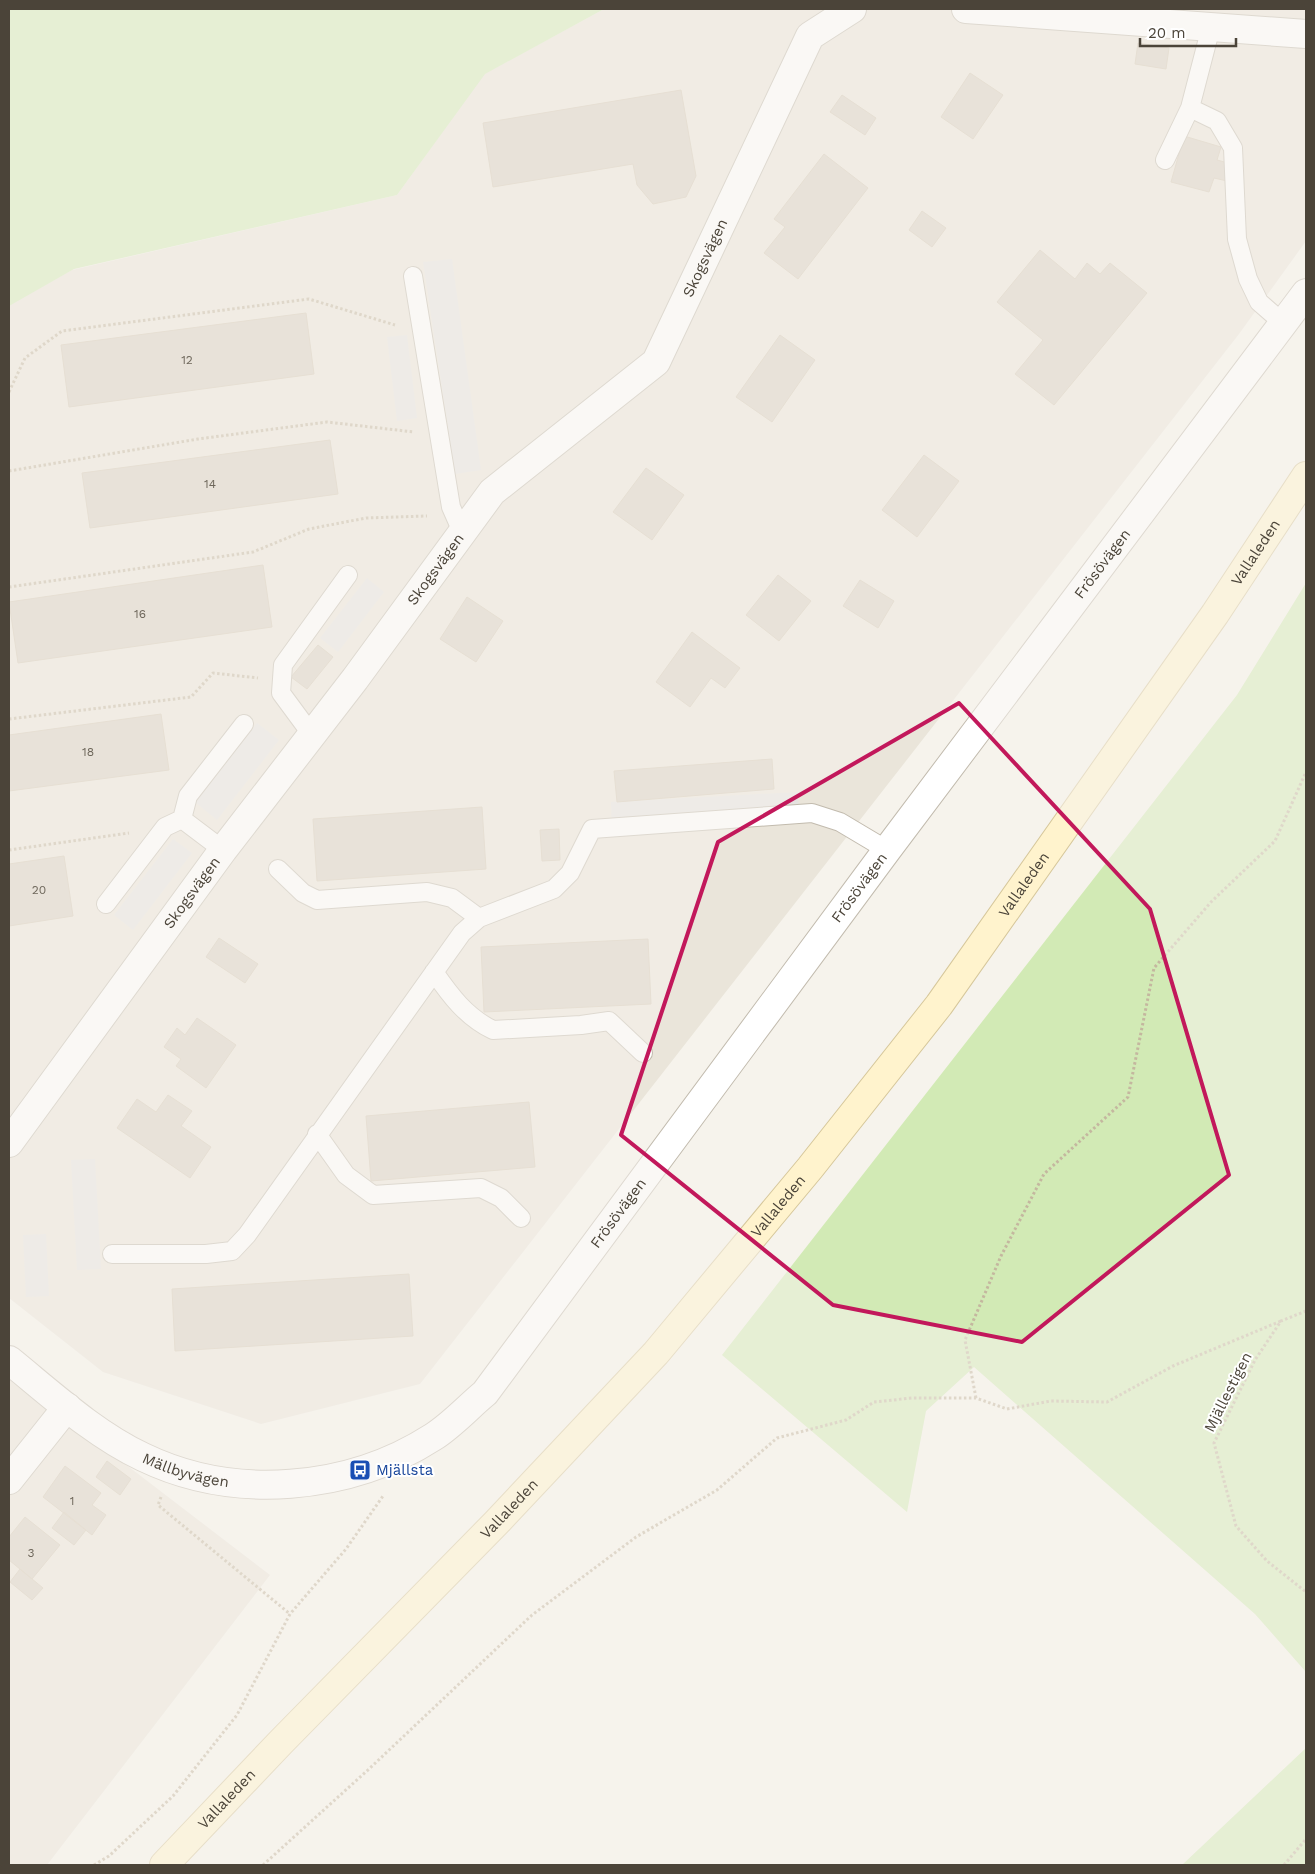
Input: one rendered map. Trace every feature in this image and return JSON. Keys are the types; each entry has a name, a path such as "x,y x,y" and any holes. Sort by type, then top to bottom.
{"main road":[{"name":"Vallaleden","path":"164,1865 496,1523 656,1353 810,1168 939,1005 1215,614 1306,476"}],"street":[{"name":"Skogsvägen","path":"9,1144 223,850 312,734 459,523 492,492 656,362 810,36 852,9"},
{"path":"966,9 1306,34"},
{"name":"Frösövägen","path":"393,1459 434,1436 485,1393 887,850 1306,293"},
{"name":"Mällbyvägen","path":"9,1360 108,1437 144,1458 205,1479 279,1486 318,1481 393,1459"},
{"path":"9,1480 67,1407"}],"lane":[{"path":"1165,160 1190,108 1212,27"},
{"path":"1190,108 1217,121 1233,148 1237,232 1248,279 1259,302 1284,323"},
{"path":"413,276 451,506 459,523"},
{"path":"312,734 281,693 283,665 348,575"},
{"path":"182,819 188,796 244,724"},
{"path":"112,1254 206,1254 232,1251 247,1234 462,934 479,918 554,889 570,873 592,830 812,813 840,822 887,850"},
{"path":"106,904 165,827 182,819"},
{"path":"182,819 223,850"},
{"path":"278,869 303,893 318,900 427,892 452,898 479,918"},
{"path":"434,972 466,1012 480,1024 492,1030 580,1025 610,1021 643,1053"},
{"path":"317,1134 346,1175 374,1195 481,1188 501,1198 521,1218"}],"path":[{"path":"9,392 25,358 62,331 308,299 423,334"},
{"path":"9,471 198,439 326,422 439,435"},
{"path":"9,587 253,552 309,528 366,518 459,523"},
{"path":"9,719 191,697 213,673 282,681"},
{"path":"976,1398 965,1340 1001,1256 1044,1174 1128,1097 1154,968 1211,902 1275,841 1306,772"},
{"path":"9,850 165,827"},
{"path":"263,1865 376,1762 532,1614 636,1536 717,1490 777,1438 846,1420 874,1402 912,1398 976,1398 1007,1409 1051,1401 1107,1402 1173,1366 1306,1310"},
{"name":"Mjällestigen","path":"1281,1321 1255,1360 1214,1443 1236,1526 1267,1561 1306,1592"},
{"path":"94,1865 109,1856 173,1796 237,1714 290,1614 346,1549 382,1498 393,1459"},
{"path":"169,1467 168,1480 158,1505 290,1614"},
{"path":"1284,1865 1306,1839"}],"highlighted area":[{"path":"959,703 1150,909 1229,1175 1022,1342 833,1305 621,1135 718,842"}],"shaded area":[{"path":"604,9 1306,9 1306,241 1239,334 420,1384 261,1424 103,1372 9,1298 9,305 72,270 397,195 484,74"},
{"path":"452,259 481,470 455,474 423,262"},
{"path":"407,335 417,418 397,421 387,337"},
{"path":"367,578 384,592 338,652 320,638"},
{"path":"257,723 279,740 217,820 195,802"},
{"path":"798,792 799,818 612,828 611,802"},
{"path":"173,839 192,853 133,930 114,915"},
{"path":"95,1159 101,1269 77,1270 71,1160"},
{"path":"46,1234 49,1296 26,1297 23,1235"},
{"path":"9,1375 270,1575 47,1865 9,1865"}],"green space":[{"path":"9,9 604,9 485,74 397,195 74,269 9,306"},
{"path":"1306,583 1306,1672 1255,1614 974,1367 926,1411 907,1512 722,1355 1237,695"},
{"path":"1306,1748 1306,1865 1182,1865"}],"building":[{"path":"1138,43 1169,48 1166,69 1135,64"},
{"path":"970,73 1003,95 973,139 941,117"},
{"path":"681,90 696,176 686,197 653,204 637,185 633,164 493,187 483,123"},
{"path":"842,95 876,118 865,135 830,112"},
{"path":"1184,136 1221,147 1217,160 1232,164 1227,181 1214,178 1209,192 1171,182"},
{"path":"824,154 868,188 798,279 764,253 785,227 774,219"},
{"path":"922,211 946,228 932,247 909,230"},
{"path":"1040,250 1075,279 1087,263 1100,274 1110,263 1147,293 1054,405 1015,374 1043,340 997,302"},
{"path":"306,313 314,374 69,407 61,345"},
{"path":"780,335 815,360 772,422 736,397"},
{"path":"330,440 338,494 90,528 82,473"},
{"path":"924,455 959,481 917,537 882,510"},
{"path":"646,468 684,495 652,540 613,512"},
{"path":"263,565 272,627 18,663 9,602"},
{"path":"778,575 811,601 779,641 746,615"},
{"path":"860,580 894,601 878,628 843,606"},
{"path":"467,597 503,621 476,662 440,639"},
{"path":"692,632 740,668 725,688 711,678 690,707 656,682"},
{"path":"318,645 333,657 307,689 291,677"},
{"path":"161,714 169,770 9,791 9,735"},
{"path":"772,759 774,789 617,802 614,771"},
{"path":"482,807 486,869 317,881 313,819"},
{"path":"559,829 560,860 542,861 540,830"},
{"path":"64,856 73,916 9,926 9,864"},
{"path":"219,938 258,964 245,983 206,957"},
{"path":"648,939 651,1004 484,1012 481,947"},
{"path":"197,1018 236,1045 206,1088 176,1066 181,1059 164,1047 177,1028 185,1035"},
{"path":"168,1095 192,1111 181,1126 211,1147 190,1178 117,1128 137,1099 156,1112"},
{"path":"529,1102 535,1167 371,1181 366,1116"},
{"path":"409,1274 413,1336 175,1351 172,1289"},
{"path":"107,1461 131,1479 120,1495 96,1477"},
{"path":"65,1466 101,1493 92,1505 106,1515 92,1535 43,1497"},
{"path":"64,1512 86,1530 74,1545 52,1528"},
{"path":"25,1517 60,1545 32,1579 9,1560 9,1537"},
{"path":"20,1569 43,1588 32,1600 10,1582"}],"place":[{"name":"Mjällsta","path":"360,1470"}]}
